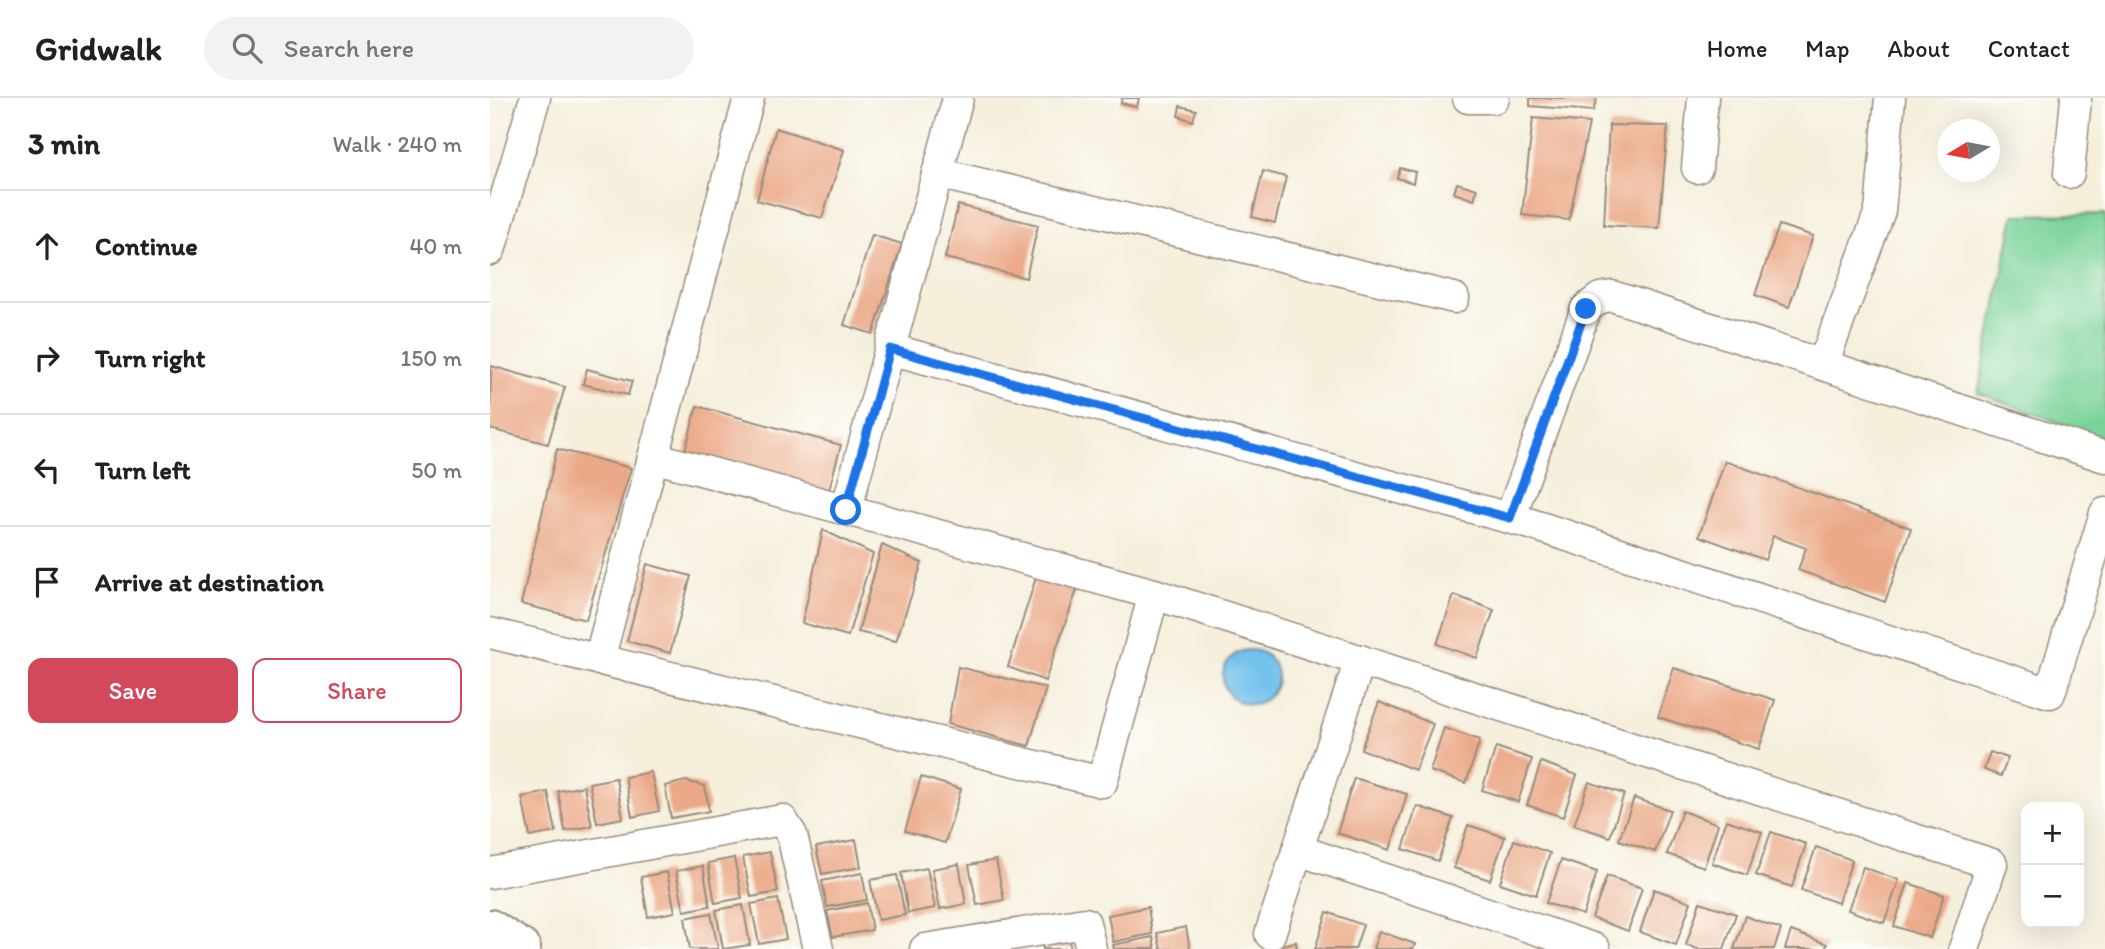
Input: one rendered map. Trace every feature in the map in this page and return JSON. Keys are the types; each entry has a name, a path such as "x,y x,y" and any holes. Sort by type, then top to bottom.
{"street":[{"path":"490,250 535,98"},
{"path":"599,660 749,98"},
{"path":"846,510 957,98"},
{"path":"1697,169 1703,98"},
{"path":"1823,364 1880,211 1890,98"},
{"path":"2068,173 2076,98"},
{"path":"937,173 1454,298"},
{"path":"1510,518 1586,309 1600,298 1612,296 2105,457"},
{"path":"890,349 1510,518 2050,693 2105,513"},
{"path":"653,457 1154,594 1992,864 1964,949"},
{"path":"490,633 1102,782 1154,594"},
{"path":"1270,934 1360,660"},
{"path":"490,873 782,820 792,835 818,949"},
{"path":"1298,850 1595,949"},
{"path":"925,949 1085,923 1091,949"},
{"path":"490,929 521,949"}],"green space":[{"path":"2105,214 2105,439 1978,393 2014,215"}],"water":[{"path":"1250,650 1269,658 1277,677 1269,696 1250,704 1231,696 1223,677 1231,658"}],"building":[{"path":"1122,98 1139,98 1137,107 1121,103"},
{"path":"1530,98 1597,98 1593,111 1530,106"},
{"path":"1180,106 1196,110 1193,121 1178,116"},
{"path":"1533,118 1589,123 1569,220 1522,215"},
{"path":"1609,125 1668,126 1659,228 1604,225"},
{"path":"776,128 844,150 822,218 757,200"},
{"path":"1400,168 1415,172 1413,183 1397,178"},
{"path":"1263,171 1286,177 1275,223 1252,217"},
{"path":"1457,183 1477,189 1474,200 1454,193"},
{"path":"958,205 1038,225 1026,278 945,258"},
{"path":"1779,225 1813,236 1789,307 1755,295"},
{"path":"872,235 902,244 873,334 844,325"},
{"path":"491,366 565,387 548,444 490,429"},
{"path":"587,369 632,381 628,395 583,384"},
{"path":"697,406 841,445 827,497 684,455"},
{"path":"557,449 631,468 586,620 521,604"},
{"path":"1725,461 1911,528 1885,602 1798,570 1806,548 1773,536 1765,560 1699,536"},
{"path":"823,530 873,554 848,636 802,623"},
{"path":"882,545 922,563 896,641 858,632"},
{"path":"647,564 691,576 670,653 627,641"},
{"path":"1037,574 1078,587 1045,681 1008,667"},
{"path":"1454,595 1494,610 1477,658 1437,644"},
{"path":"958,667 1046,688 1029,746 948,724"},
{"path":"1674,668 1775,700 1759,749 1658,717"},
{"path":"1379,702 1433,724 1415,770 1361,749"},
{"path":"1444,728 1480,740 1466,783 1430,771"},
{"path":"1496,747 1532,759 1518,802 1482,790"},
{"path":"1990,752 2008,758 2001,776 1984,770"},
{"path":"1541,762 1577,775 1563,817 1527,805"},
{"path":"651,772 659,811 632,817 625,777"},
{"path":"921,777 961,789 945,843 905,831"},
{"path":"616,778 623,818 597,823 589,783"},
{"path":"1354,778 1407,794 1390,850 1337,833"},
{"path":"686,781 705,786 709,811 671,818 665,786"},
{"path":"1589,782 1624,794 1610,837 1574,825"},
{"path":"584,786 592,826 565,831 558,791"},
{"path":"548,792 556,832 530,837 522,797"},
{"path":"1634,798 1670,810 1655,852 1619,840"},
{"path":"1417,806 1453,818 1438,861 1403,849"},
{"path":"1682,811 1718,824 1704,867 1667,854"},
{"path":"1726,820 1762,832 1747,875 1712,863"},
{"path":"1468,825 1505,837 1490,880 1454,868"},
{"path":"1771,832 1806,844 1792,887 1756,875"},
{"path":"856,840 861,867 822,874 816,847"},
{"path":"1514,840 1550,853 1536,895 1500,883"},
{"path":"1816,847 1852,860 1838,903 1801,890"},
{"path":"770,852 778,892 751,897 743,857"},
{"path":"734,858 742,898 715,903 708,863"},
{"path":"996,860 1004,900 977,905 969,865"},
{"path":"1561,860 1597,872 1583,915 1546,903"},
{"path":"959,864 966,904 940,909 932,869"},
{"path":"703,866 710,906 684,911 676,871"},
{"path":"1863,867 1899,880 1884,923 1848,910"},
{"path":"927,868 935,908 908,913 901,873"},
{"path":"667,872 675,912 648,917 641,877"},
{"path":"862,873 867,900 827,907 822,881"},
{"path":"897,875 905,915 878,920 870,880"},
{"path":"1607,876 1642,888 1628,931 1592,918"},
{"path":"1908,883 1944,895 1930,938 1894,926"},
{"path":"1654,889 1691,902 1676,945 1640,932"},
{"path":"778,899 786,939 759,944 751,904"},
{"path":"1700,902 1736,914 1724,949 1698,949 1686,945"},
{"path":"867,903 872,930 833,937 827,911"},
{"path":"743,905 750,945 723,949 716,910"},
{"path":"1148,907 1152,934 1113,942 1108,915"},
{"path":"1327,912 1363,925 1355,949 1315,949"},
{"path":"711,913 718,949 690,949 685,918"},
{"path":"1745,916 1781,929 1774,949 1734,949"},
{"path":"1186,927 1190,949 1161,949 1157,933"},
{"path":"1379,931 1415,944 1413,949 1373,949"},
{"path":"1791,931 1827,944 1825,949 1785,949"},
{"path":"1153,937 1155,949 1114,949 1113,945"},
{"path":"1069,940 1071,949 1043,949 1042,945"},
{"path":"1296,942 1297,949 1265,949 1265,948"}],"route":[{"path":"846,510 890,349 1510,518 1586,309"}]}
